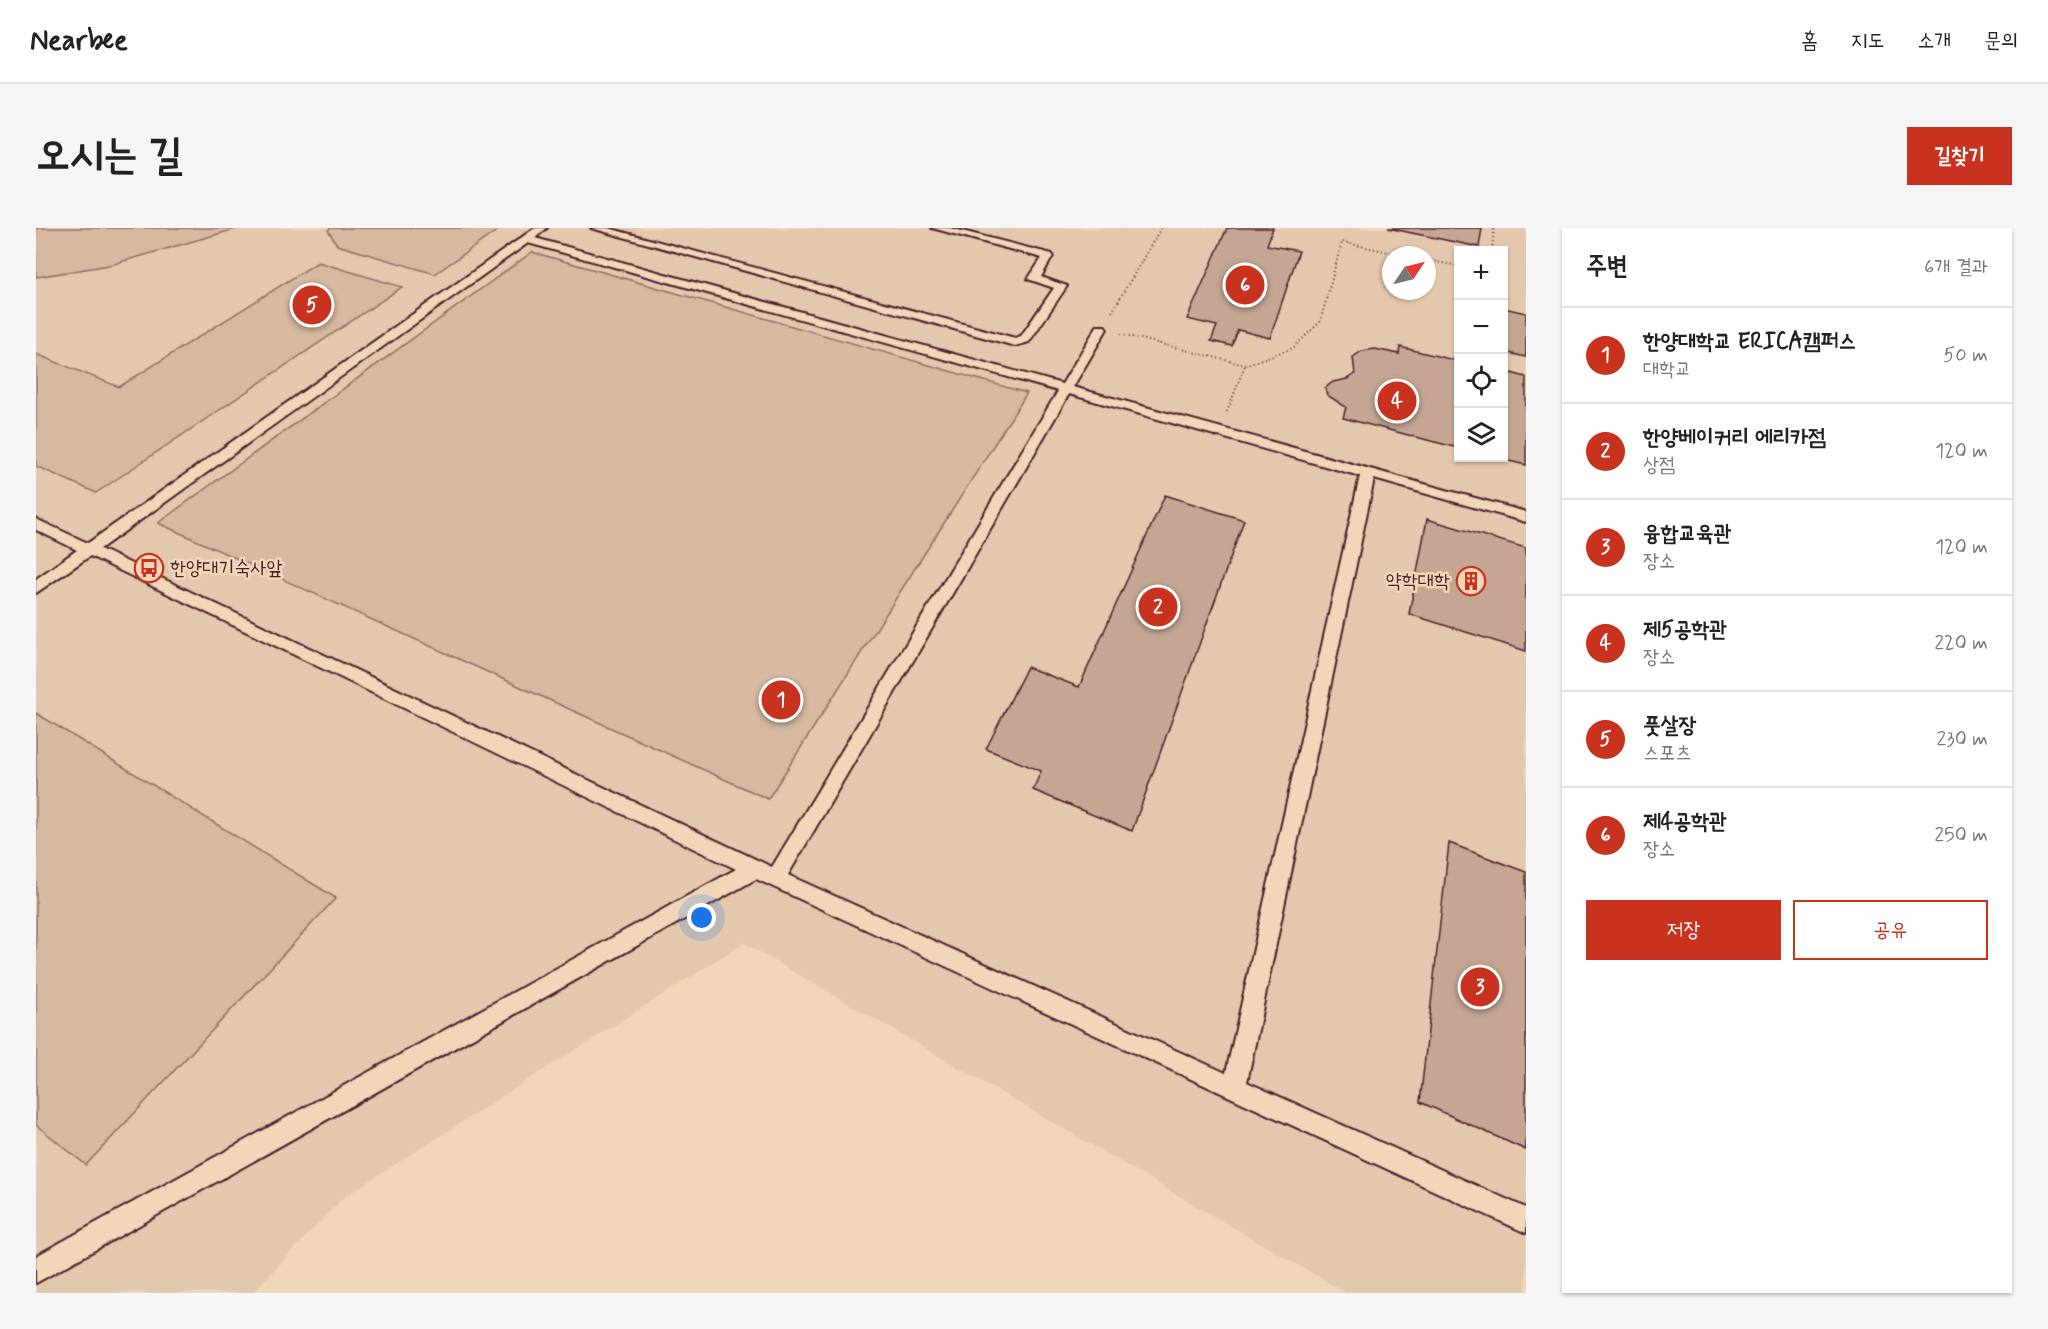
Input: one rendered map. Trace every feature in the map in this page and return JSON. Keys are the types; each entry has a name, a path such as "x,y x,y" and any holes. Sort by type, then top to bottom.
{"lane":[{"path":"36,586 542,228"},
{"path":"596,228 1015,342 1025,339 1061,286 1034,279 1047,256 937,228"},
{"path":"526,239 1526,518"},
{"path":"776,878 1101,329"},
{"path":"1234,1088 1368,473"},
{"path":"36,524 755,869 1526,1221"},
{"path":"36,1270 755,869"}],"path":[{"path":"1161,228 1101,329 1245,365 1293,348 1320,322 1342,242 1382,250"},
{"path":"1492,246 1494,228"},
{"path":"1436,262 1454,265"},
{"path":"1219,432 1245,365"}],"shaded area":[{"path":"36,228 1526,228 1526,1293 1346,1293 744,943 344,1197 252,1293 36,1293"},
{"path":"36,228 239,228 110,265 36,277"},
{"path":"331,228 501,228 435,274 337,245 328,230"},
{"path":"532,252 1027,393 768,799 158,523"},
{"path":"318,262 402,287 96,493 36,466 36,354 119,387"},
{"path":"36,713 336,898 86,1165 36,1125"}],"building":[{"path":"1227,228 1273,228 1267,245 1299,251 1270,338 1238,330 1232,346 1211,341 1217,326 1187,319"},
{"path":"1388,228 1482,228 1479,246"},
{"path":"1508,309 1526,313 1526,357 1508,353"},
{"path":"1400,347 1454,360 1454,447 1343,418 1346,407 1327,395 1325,388 1333,382 1347,379 1355,374 1353,357 1362,351 1375,349 1399,354"},
{"path":"1508,372 1526,377 1526,465 1508,461"},
{"path":"1165,495 1244,520 1132,831 1033,790 1041,771 986,749 1027,667 1079,687"},
{"name":"약학대학","path":"1427,519 1526,548 1526,651 1409,614"},
{"path":"1449,843 1526,872 1526,1150 1420,1102"}],"place":[{"name":"제4공학관","path":"1245,285"},
{"name":"풋살장","path":"312,305"},
{"name":"제5공학관","path":"1397,401"},
{"name":"한양대기숙사앞","path":"149,568"},
{"name":"약학대학","path":"1471,581"},
{"name":"한양베이커리 에리카점","path":"1158,607"},
{"name":"한양대학교 ERICA캠퍼스","path":"781,700"},
{"name":"융합교육관","path":"1480,987"}]}
